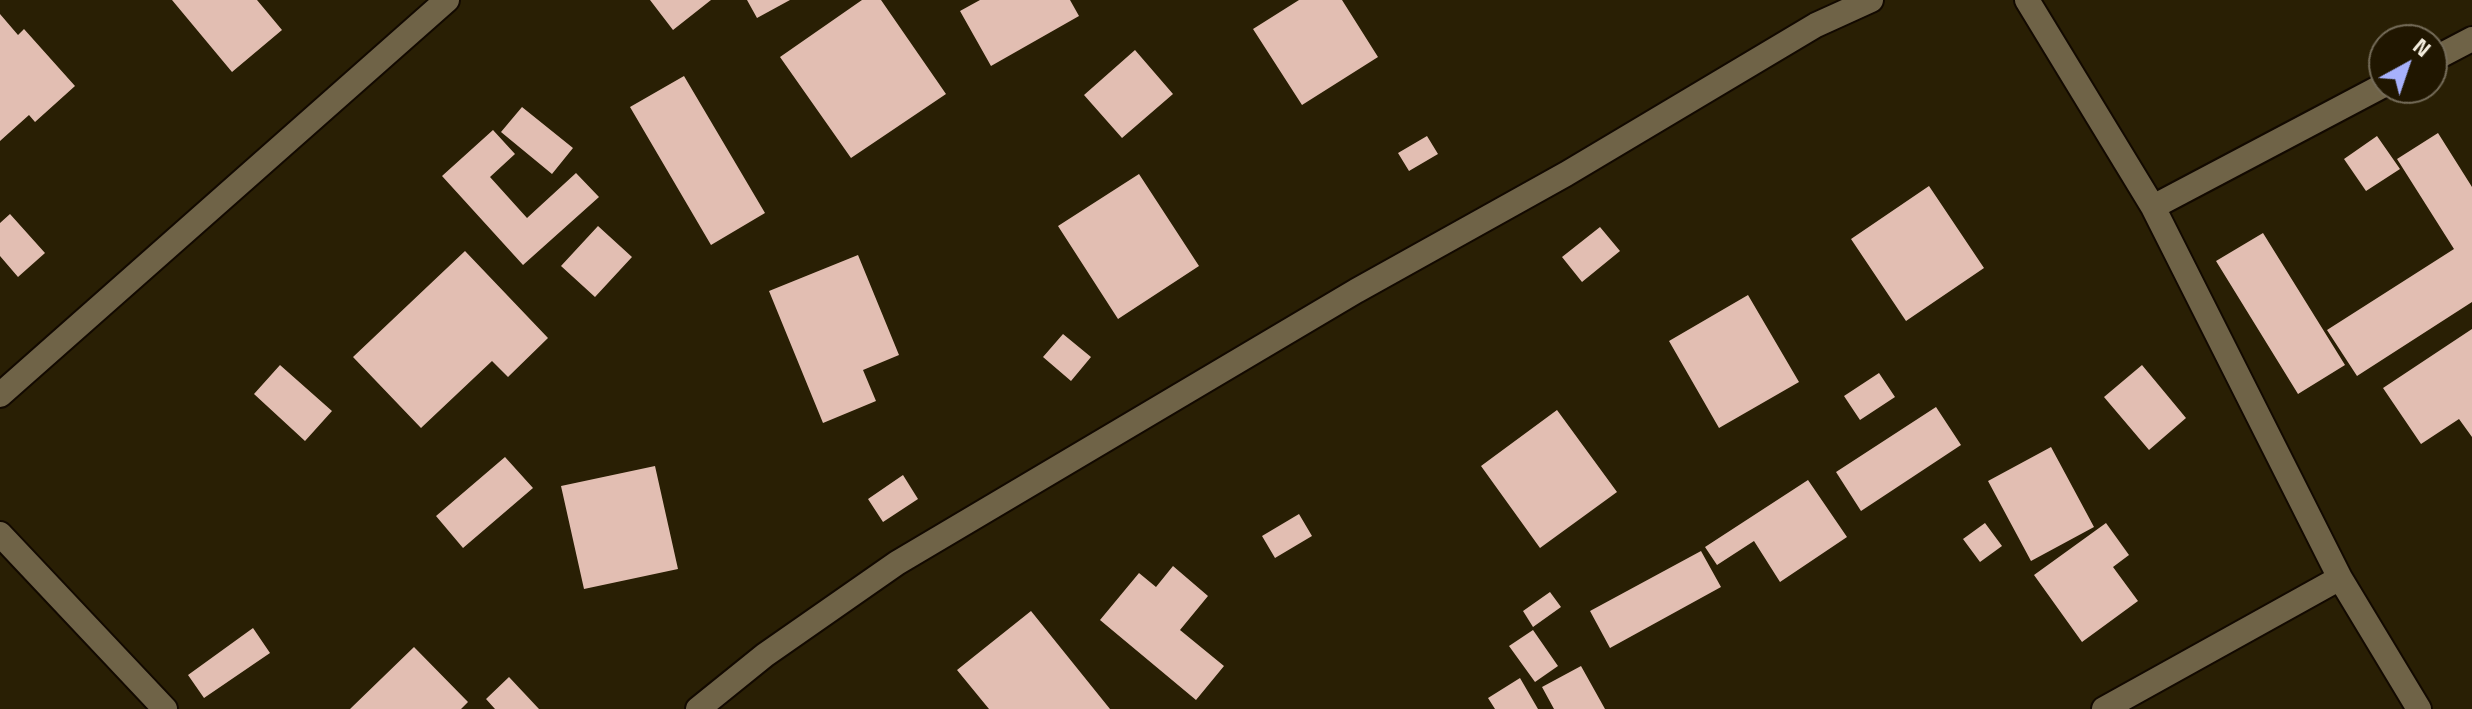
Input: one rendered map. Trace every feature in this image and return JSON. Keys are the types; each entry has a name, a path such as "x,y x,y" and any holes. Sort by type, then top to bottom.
{"street":[{"path":"0,395 447,0"},
{"path":"698,709 765,655 897,563 1356,291 1566,174 1816,25 1871,0"},
{"path":"2027,0 2153,207 2340,578 2419,709"},
{"path":"2448,52 2472,39"},
{"path":"2153,207 2368,93"},
{"path":"0,534 165,709"},
{"path":"2104,709 2340,578"}],"building":[{"path":"172,0 257,0 282,30 232,72"},
{"path":"650,0 711,0 673,30"},
{"path":"747,0 790,0 757,18"},
{"path":"862,0 881,0 946,94 851,158 780,57"},
{"path":"980,0 1070,0 1079,16 991,66 960,11"},
{"path":"1299,0 1342,0 1378,57 1302,105 1253,29"},
{"path":"0,14 18,35 24,29 75,86 35,122 29,115 0,141"},
{"path":"1135,50 1173,94 1122,138 1084,95"},
{"path":"684,76 765,213 711,245 630,107"},
{"path":"522,107 573,148 552,174 501,132"},
{"path":"493,130 515,154 490,177 527,218 576,173 599,197 523,265 442,176"},
{"path":"2438,133 2472,187 2472,302 2357,376 2327,330 2454,249 2397,159"},
{"path":"1427,136 1438,154 1409,171 1398,153"},
{"path":"2377,136 2400,169 2366,191 2344,159"},
{"path":"1139,174 1199,266 1118,319 1058,226"},
{"path":"1929,186 1984,268 1906,321 1851,239"},
{"path":"10,214 45,253 18,277 0,256 0,223"},
{"path":"598,226 632,257 595,297 561,266"},
{"path":"1600,227 1620,251 1582,282 1562,257"},
{"path":"2263,233 2345,365 2298,394 2216,261"},
{"path":"465,251 548,338 508,377 492,361 421,428 353,357"},
{"path":"858,255 899,355 863,370 876,401 823,423 769,291"},
{"path":"1748,295 1799,382 1719,428 1669,341"},
{"path":"2472,329 2472,437 2459,419 2421,444 2383,388"},
{"path":"1063,334 1091,357 1071,381 1043,357"},
{"path":"280,365 332,411 305,441 254,394"},
{"path":"2142,365 2186,418 2149,450 2104,397"},
{"path":"1879,373 1895,397 1860,420 1844,396"},
{"path":"1936,407 1961,445 1861,511 1836,472"},
{"path":"1557,410 1617,492 1540,548 1481,466"},
{"path":"2051,447 2094,527 2031,561 1988,481"},
{"path":"505,457 533,488 463,548 436,516"},
{"path":"655,466 678,569 584,589 561,486"},
{"path":"903,475 918,499 883,522 868,499"},
{"path":"1808,480 1847,537 1780,582 1754,541 1717,565 1705,547"},
{"path":"1299,514 1312,536 1275,558 1262,536"},
{"path":"1985,523 2002,546 1980,562 1963,539"},
{"path":"2106,523 2129,555 2113,567 2138,601 2082,642 2034,575"},
{"path":"1701,551 1721,587 1610,648 1590,611"},
{"path":"1173,566 1208,596 1180,630 1224,666 1196,700 1100,620 1139,573 1156,587"},
{"path":"1550,592 1561,607 1533,627 1523,611"},
{"path":"1031,611 1110,709 989,709 957,670"},
{"path":"253,628 270,653 204,698 188,675"},
{"path":"1533,630 1558,666 1535,682 1509,646"},
{"path":"414,647 468,702 461,709 350,709"},
{"path":"1581,666 1605,709 1554,709 1542,687"},
{"path":"509,677 539,709 495,709 486,699"},
{"path":"1520,678 1538,709 1495,709 1488,698"}]}
